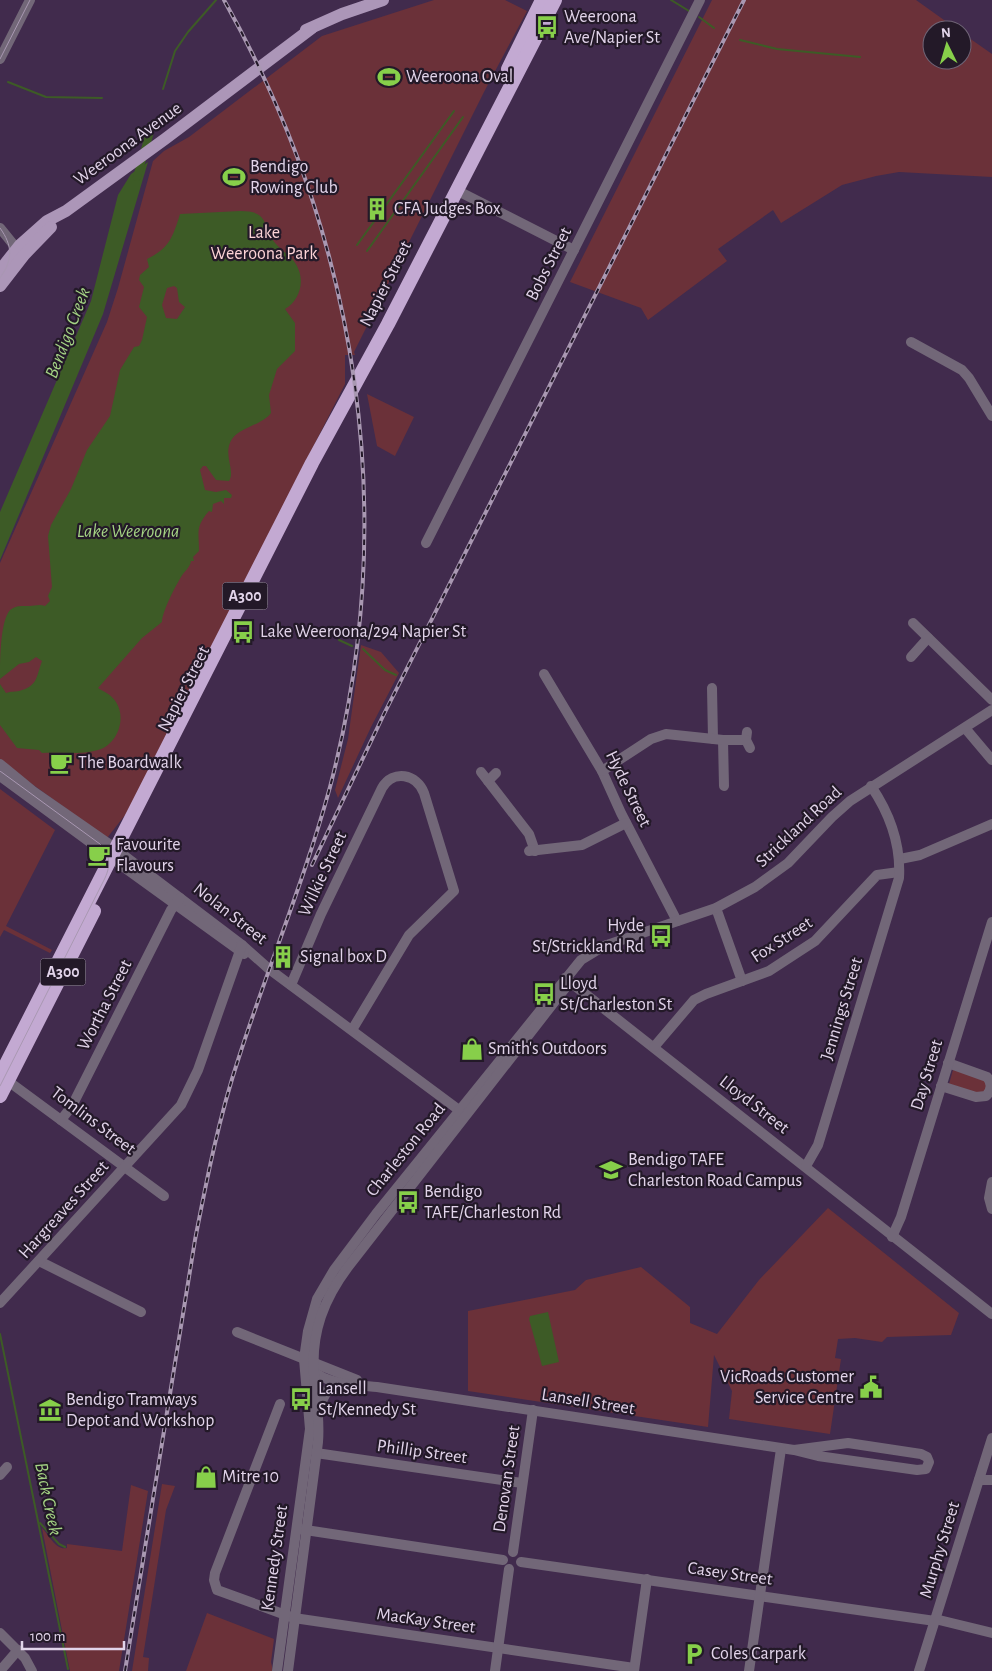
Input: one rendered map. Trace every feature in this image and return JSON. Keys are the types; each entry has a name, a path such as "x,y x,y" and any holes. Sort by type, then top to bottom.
{"highway":[{"name":"Napier Street","path":"2,1076 116,856 453,188 542,0"},
{"name":"Napier Street","path":"453,188 556,0"},
{"name":"A300","path":"0,1096 2,1076"}],"main road":[{"name":"Weeroona Avenue","path":"0,270 66,211 312,28 342,14 383,0"},
{"name":"Weeroona Avenue","path":"0,286 20,252"}],"street":[{"path":"0,59 30,0"},
{"name":"Bobs Street","path":"426,543 700,0"},
{"path":"453,188 574,250"},
{"path":"0,228 20,252"},
{"path":"911,342 962,370 992,416"},
{"path":"913,623 992,700"},
{"path":"911,657 928,638"},
{"name":"Hyde Street","path":"544,674 602,771 626,823 677,922"},
{"path":"713,687 724,786"},
{"name":"Strickland Road","path":"567,980 589,954 616,942 716,908 749,891 780,870 839,810 871,786 992,710"},
{"path":"965,728 992,760"},
{"path":"602,771 651,739 661,736 671,734 718,740 748,740"},
{"name":"Nolan Street","path":"0,764 116,856"},
{"path":"481,772 492,777 528,834 532,851 582,845 626,823"},
{"name":"Nolan Street","path":"0,776 116,856 463,1113"},
{"name":"Wilkie Street","path":"292,985 321,914 376,799 389,778 408,777 417,781 422,788 454,889 409,935 352,1030"},
{"name":"Jennings Street","path":"806,1166 818,1145 896,892 900,872 900,859 892,827 871,786"},
{"path":"900,859 920,855 992,824"},
{"name":"Fox Street","path":"654,1047 694,1000 769,971 815,941 877,875 900,872"},
{"name":"Wortha Street","path":"61,1120 72,1106 177,901"},
{"path":"716,908 742,981"},
{"name":"Day Street","path":"892,1237 901,1217 992,922"},
{"name":"Hargreaves Street","path":"1,1303 173,1115 188,1093 198,1070 240,948"},
{"name":"Lloyd Street","path":"567,980 992,1314"},
{"name":"Charleston Road","path":"309,1365 317,1326 334,1286 426,1160 567,980"},
{"path":"941,1086 989,1101 991,1081 986,1076 948,1063"},
{"name":"Tomlins Street","path":"2,1076 164,1196"},
{"path":"992,1182 989,1198 992,1209"},
{"path":"39,1261 141,1312"},
{"name":"Lansell Street","path":"237,1332 309,1365 377,1386"},
{"name":"Lansell Street","path":"309,1365 330,1380 348,1384 377,1386 917,1470 926,1468 929,1462 927,1457 921,1454 852,1444 794,1450"},
{"name":"Kennedy Street","path":"277,1671 283,1615 316,1453 318,1411 309,1365"},
{"name":"Kennedy Street","path":"288,1671 310,1429 309,1365"},
{"path":"318,1411 328,1389 335,1385 348,1384"},
{"name":"MacKay Street","path":"280,1404 215,1573 214,1580 217,1590 294,1618 634,1669"},
{"name":"Denovan Street","path":"513,1552 533,1410"},
{"name":"Murphy Street","path":"919,1671 992,1438"},
{"path":"750,1671 781,1448"},
{"name":"Phillip Street","path":"316,1453 522,1483"},
{"path":"979,1480 992,1480"},
{"path":"300,1530 503,1560"},
{"path":"513,1552 519,1556 520,1562 518,1567 510,1570 504,1566 503,1560 505,1555 513,1552"},
{"name":"Casey Street","path":"520,1562 935,1620 992,1633"},
{"path":"495,1671 510,1570"},
{"path":"634,1669 647,1580"},
{"path":"0,1632 18,1650 32,1671"},
{"path":"0,1671 18,1650"}],"green space":[{"name":"Lake Weeroona Park","path":"434,0 505,0 527,11 484,92 354,352 355,355 345,355 345,384 129,810 107,838 0,761 0,563 107,322 153,161 164,151 189,137 322,36"},
{"path":"712,0 916,0 944,20 922,20 922,70 972,70 972,40 992,54 992,177 899,172 842,185 781,223 773,210 718,249 727,261 648,320 641,308 570,282"},
{"path":"367,394 414,417 395,456 377,446"},
{"path":"361,645 381,652 399,673 338,798 335,790 348,739"},
{"path":"0,789 55,830 6,926 52,950 50,953 4,930 0,937"},
{"path":"953,1070 981,1076 989,1085 983,1095 949,1084"},
{"path":"828,1208 959,1313 951,1335 887,1337 882,1342 855,1338 838,1339 835,1358 841,1359 830,1434 729,1419 732,1391 714,1355 708,1427 468,1391 468,1311 575,1290 586,1280 641,1267 690,1307 690,1323 717,1334 759,1280"},
{"path":"162,1484 175,1486 166,1510 143,1657 149,1658 148,1671 132,1671"},
{"path":"131,1485 148,1491 119,1671 70,1671 42,1528 59,1547 67,1548 67,1544 122,1551"},
{"path":"207,1613 274,1639 271,1662 273,1671 186,1671"}],"water":[{"path":"148,162 103,314 0,560 0,512 91,301 118,195 131,174"},
{"name":"Lake Weeroona","path":"240,211 257,214 261,217 271,237 293,260 300,274 301,281 298,294 291,305 285,309 295,323 295,351 277,369 269,395 271,413 232,439 228,450 231,472 229,481 216,480 206,466 203,466 200,470 205,490 216,492 226,490 232,495 231,498 224,498 224,504 221,501 213,504 212,512 209,511 202,521 199,530 199,551 193,557 194,561 191,561 182,575 166,606 162,622 142,638 98,688 112,697 119,709 120,723 115,737 105,747 84,752 42,753 39,750 17,748 0,725 0,684 6,693 25,689 33,684 42,661 36,657 29,662 19,664 0,679 1,642 4,623 10,610 15,607 45,606 50,601 48,596 52,587 48,536 51,525 71,489 87,450 110,416 120,370 134,347 139,346 142,340 147,317 139,307 144,287 139,280 140,275 149,267 147,259 155,255 170,241 180,214","holes":["174,286 177,288 179,302 185,307 177,319 166,318 162,305 167,288"]},
{"path":"548,1312 559,1362 542,1366 529,1319 530,1316"}],"waterway":[{"name":"Bendigo Creek","path":"163,89 175,51 188,32 216,0"},
{"path":"671,0 689,11"},
{"path":"699,17 714,28"},
{"path":"740,40 777,49 860,57"},
{"path":"8,82 46,97 102,98"},
{"path":"357,245 454,111"},
{"path":"367,251 463,117"},
{"name":"Bendigo Creek","path":"150,132 155,123 153,122"},
{"name":"Bendigo Creek","path":"149,123 150,132"},
{"name":"Bendigo Creek","path":"137,177 150,132"},
{"path":"339,640 352,646"},
{"path":"363,649 385,670 396,675"},
{"name":"Back Creek","path":"0,1334 68,1669"},
{"path":"40,1523 59,1544 65,1547"}],"tram line":[{"path":"0,59 30,0"},
{"path":"0,228 7,241 10,253 7,265 0,278"},
{"path":"0,771 100,844 108,856 109,864 105,878 0,1086"}],"railway":[{"path":"125,1671 195,1240 219,1125 250,1023 298,889 330,787 351,686 363,585 364,484 355,383 336,284 308,187 271,92 224,0"},
{"path":"312,865 384,714 744,0"}],"place":[{"name":"Weeroona Ave/Napier St","path":"547,27"},
{"name":"Weeroona Oval","path":"389,77"},
{"name":"Bendigo Rowing Club","path":"234,177"},
{"name":"CFA Judges Box","path":"377,209"},
{"name":"Lake Weeroona/294 Napier St","path":"243,632"},
{"name":"The Boardwalk","path":"61,763"},
{"name":"Favourite Flavours","path":"99,855"},
{"name":"Hyde St/Strickland Rd","path":"661,936"},
{"name":"Signal box D","path":"283,957"},
{"name":"Lloyd St/Charleston St","path":"544,994"},
{"name":"Smith's Outdoors","path":"472,1049"},
{"name":"Bendigo TAFE Charleston Road Campus","path":"611,1170"},
{"name":"Bendigo TAFE/Charleston Rd","path":"408,1202"},
{"name":"VicRoads Customer Service Centre","path":"871,1387"},
{"name":"Lansell St/Kennedy St","path":"301,1399"},
{"name":"Bendigo Tramways Depot and Workshop","path":"50,1410"},
{"name":"Mitre 10","path":"206,1477"},
{"name":"Coles Carpark","path":"694,1654"}]}
